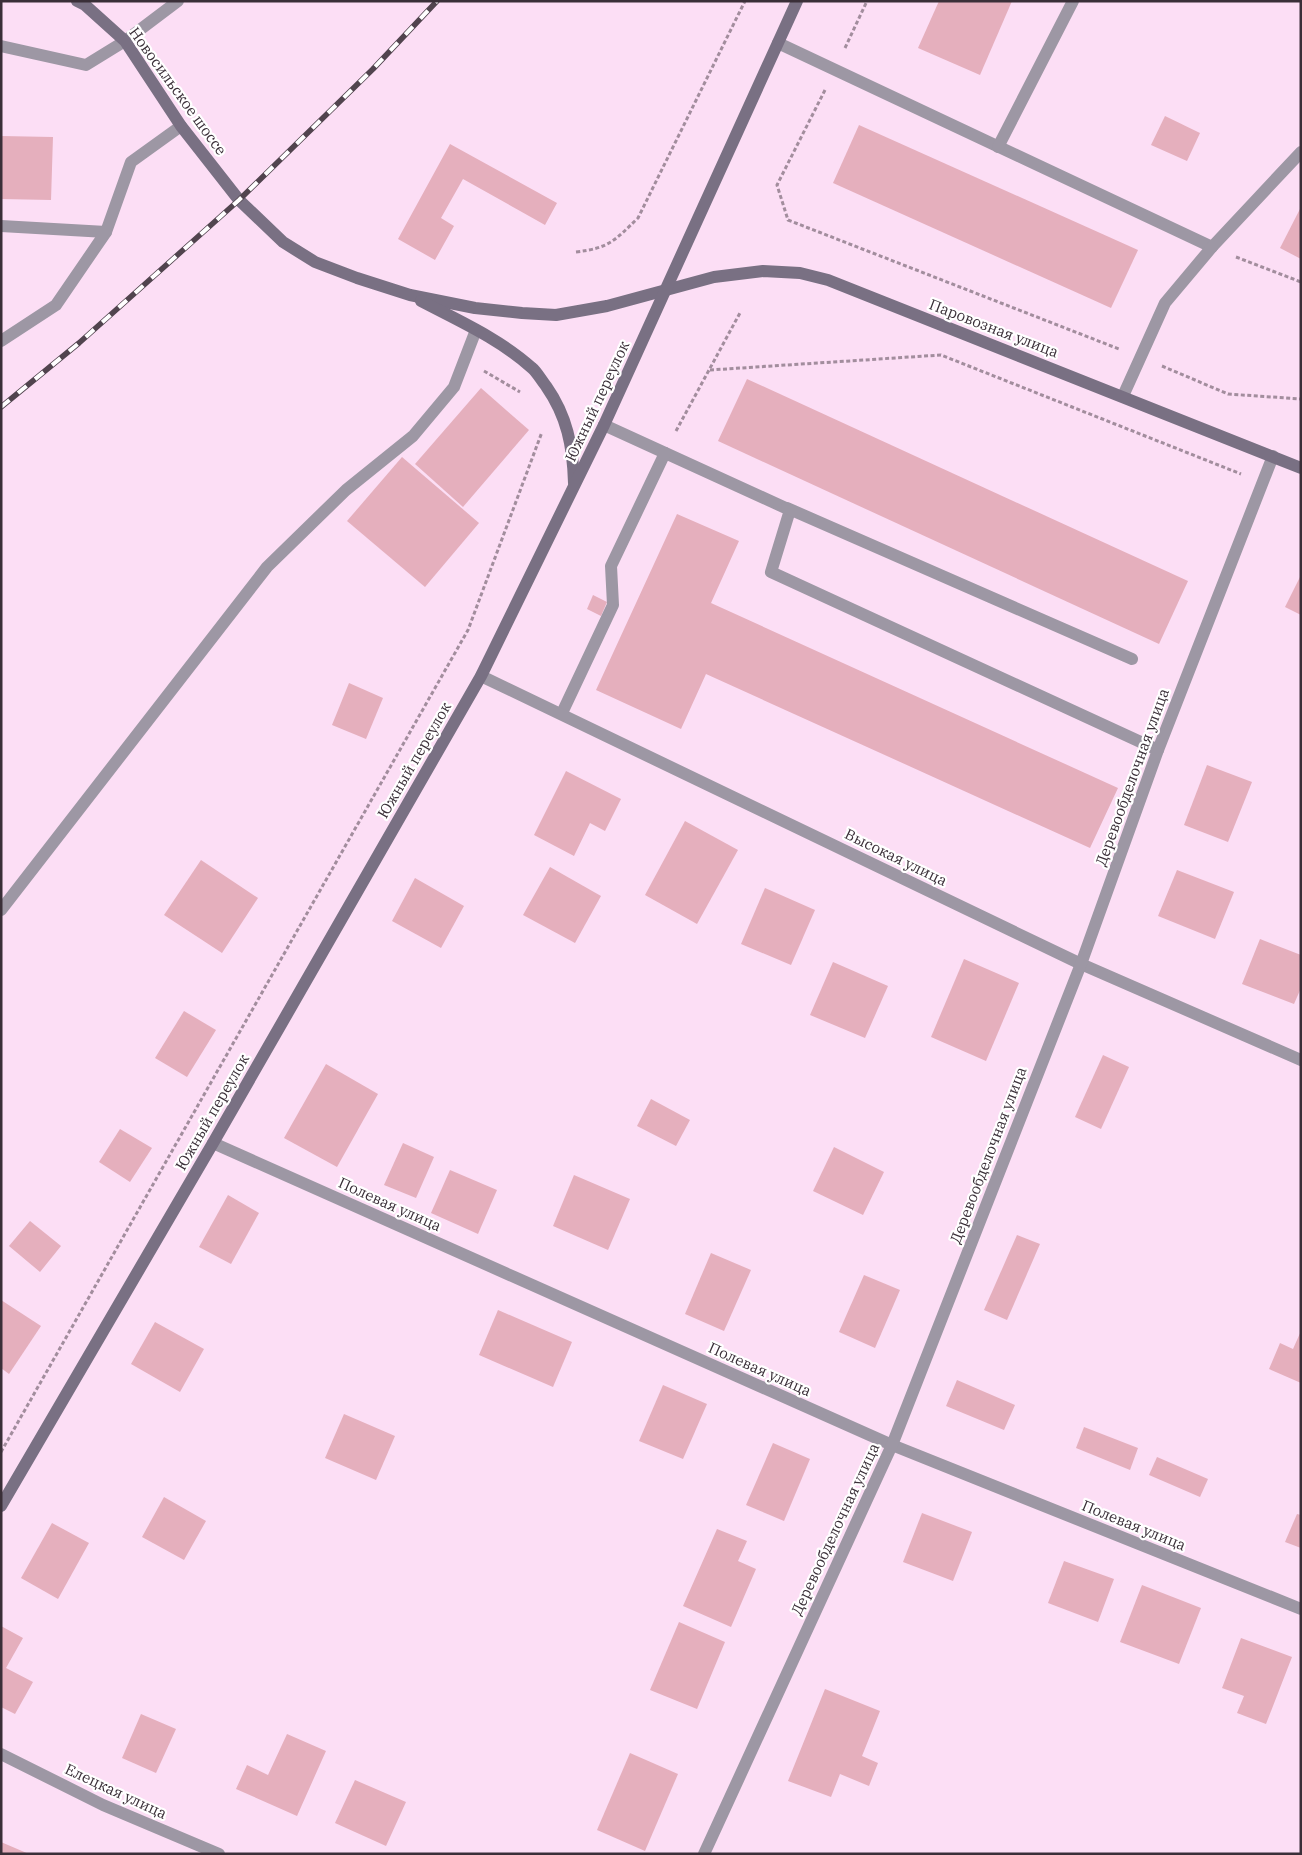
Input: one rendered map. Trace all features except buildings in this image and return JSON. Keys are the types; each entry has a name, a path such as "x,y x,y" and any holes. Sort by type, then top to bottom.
{"main road":[{"name":"Новосильское шоссе","path":"78,1 125,41 181,126 240,200 283,242 315,262 410,295 475,308 522,313 556,315 607,306 665,291"},
{"name":"Южный переулок","path":"1,1506 213,1143 481,676 604,425 796,1"},
{"name":"Паровозная улица","path":"665,291 714,278 763,271 800,273 828,280 1300,465"},
{"path":"410,295 476,330 507,349 534,369 555,399 570,436 574,487"}],"street":[{"path":"1,46 86,65 125,41 178,1"},
{"path":"998,147 1073,1"},
{"path":"778,43 1212,247"},
{"path":"1,341 56,305 106,232 131,162 181,126"},
{"path":"1123,396 1165,304 1212,247 1301,152"},
{"path":"1,226 106,232"},
{"path":"1,910 267,568 346,490 413,436 454,387 476,330"},
{"path":"604,425 787,508 1132,659"},
{"path":"562,713 613,604 611,566 664,453"},
{"name":"Деревообделочная улица","path":"704,1854 892,1445 1081,964 1158,750 1273,456"},
{"path":"787,508 790,510 771,572 1158,750"},
{"name":"Высокая улица","path":"481,676 562,713 1081,964 1301,1060"},
{"name":"Полевая улица","path":"213,1143 892,1445 1301,1609"},
{"name":"Елецкая улица","path":"1,1754 103,1805 218,1854"}],"path":[{"path":"576,252 593,250 612,243 638,218 745,1"},
{"path":"867,1 835,70 777,185 788,220 1141,357 1228,394 1301,399"},
{"path":"1212,247 1301,282"},
{"path":"664,453 741,311"},
{"path":"710,370 941,355 1262,482"},
{"path":"464,360 524,395"},
{"path":"1,1452 468,630 544,425"}],"railway":[{"path":"1,407 79,343 239,200 373,69 437,1"}]}
